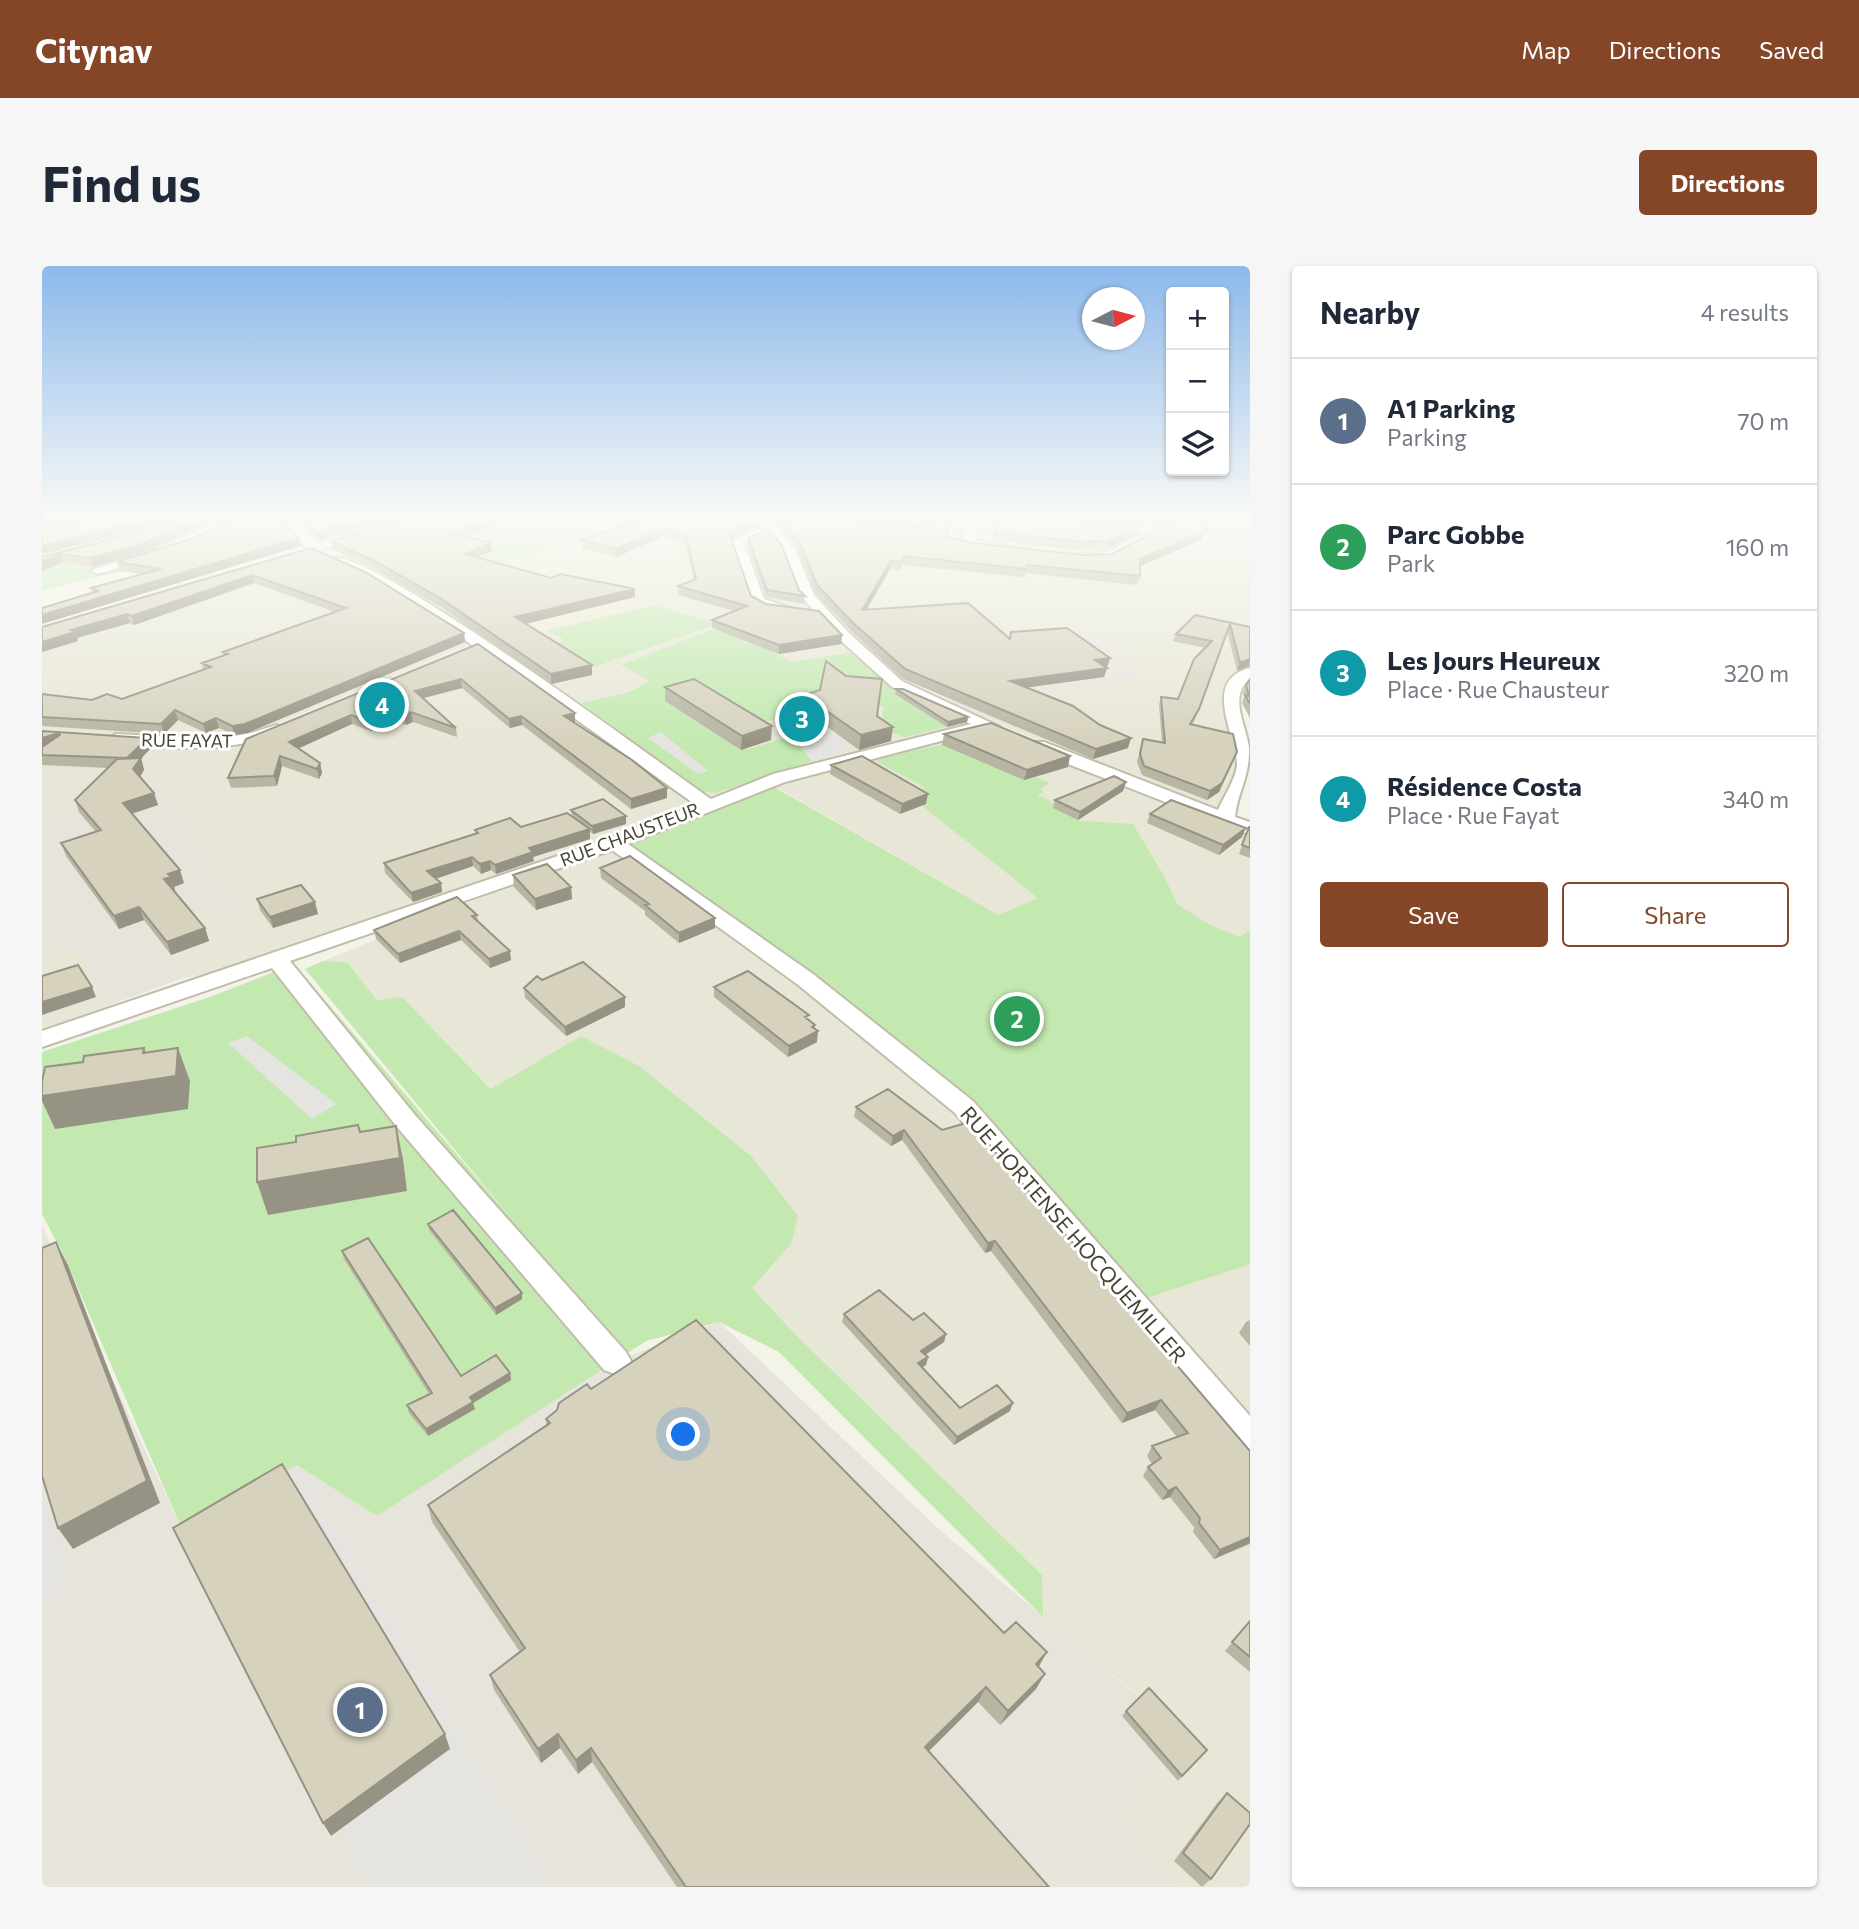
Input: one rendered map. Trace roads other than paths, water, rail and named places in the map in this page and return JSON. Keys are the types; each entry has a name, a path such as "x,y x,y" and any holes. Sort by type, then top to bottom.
{"street":[{"path":"403,593 481,643 708,805"},
{"path":"754,593 766,606 823,613"},
{"path":"807,593 823,613 897,684 1114,777 1250,829"},
{"path":"462,651 481,643"},
{"path":"1226,820 1227,810 1246,766 1230,703 1237,682 1250,672"},
{"name":"RUE FAYAT","path":"94,737 222,746 252,740 295,722"},
{"name":"RUE CHAUSTEUR","path":"42,1039 614,843 779,778 988,725"},
{"name":"RUE HORTENSE HOCQUEMILLER","path":"614,843 805,979 964,1107 1250,1440"},
{"path":"277,959 406,1121 615,1361"}],"place":[{"name":"Résidence Costa","path":"382,705"},
{"name":"Les Jours Heureux","path":"802,719"},
{"name":"Parc Gobbe","path":"1017,1019"},
{"name":"A1 Parking","path":"360,1710"}]}
